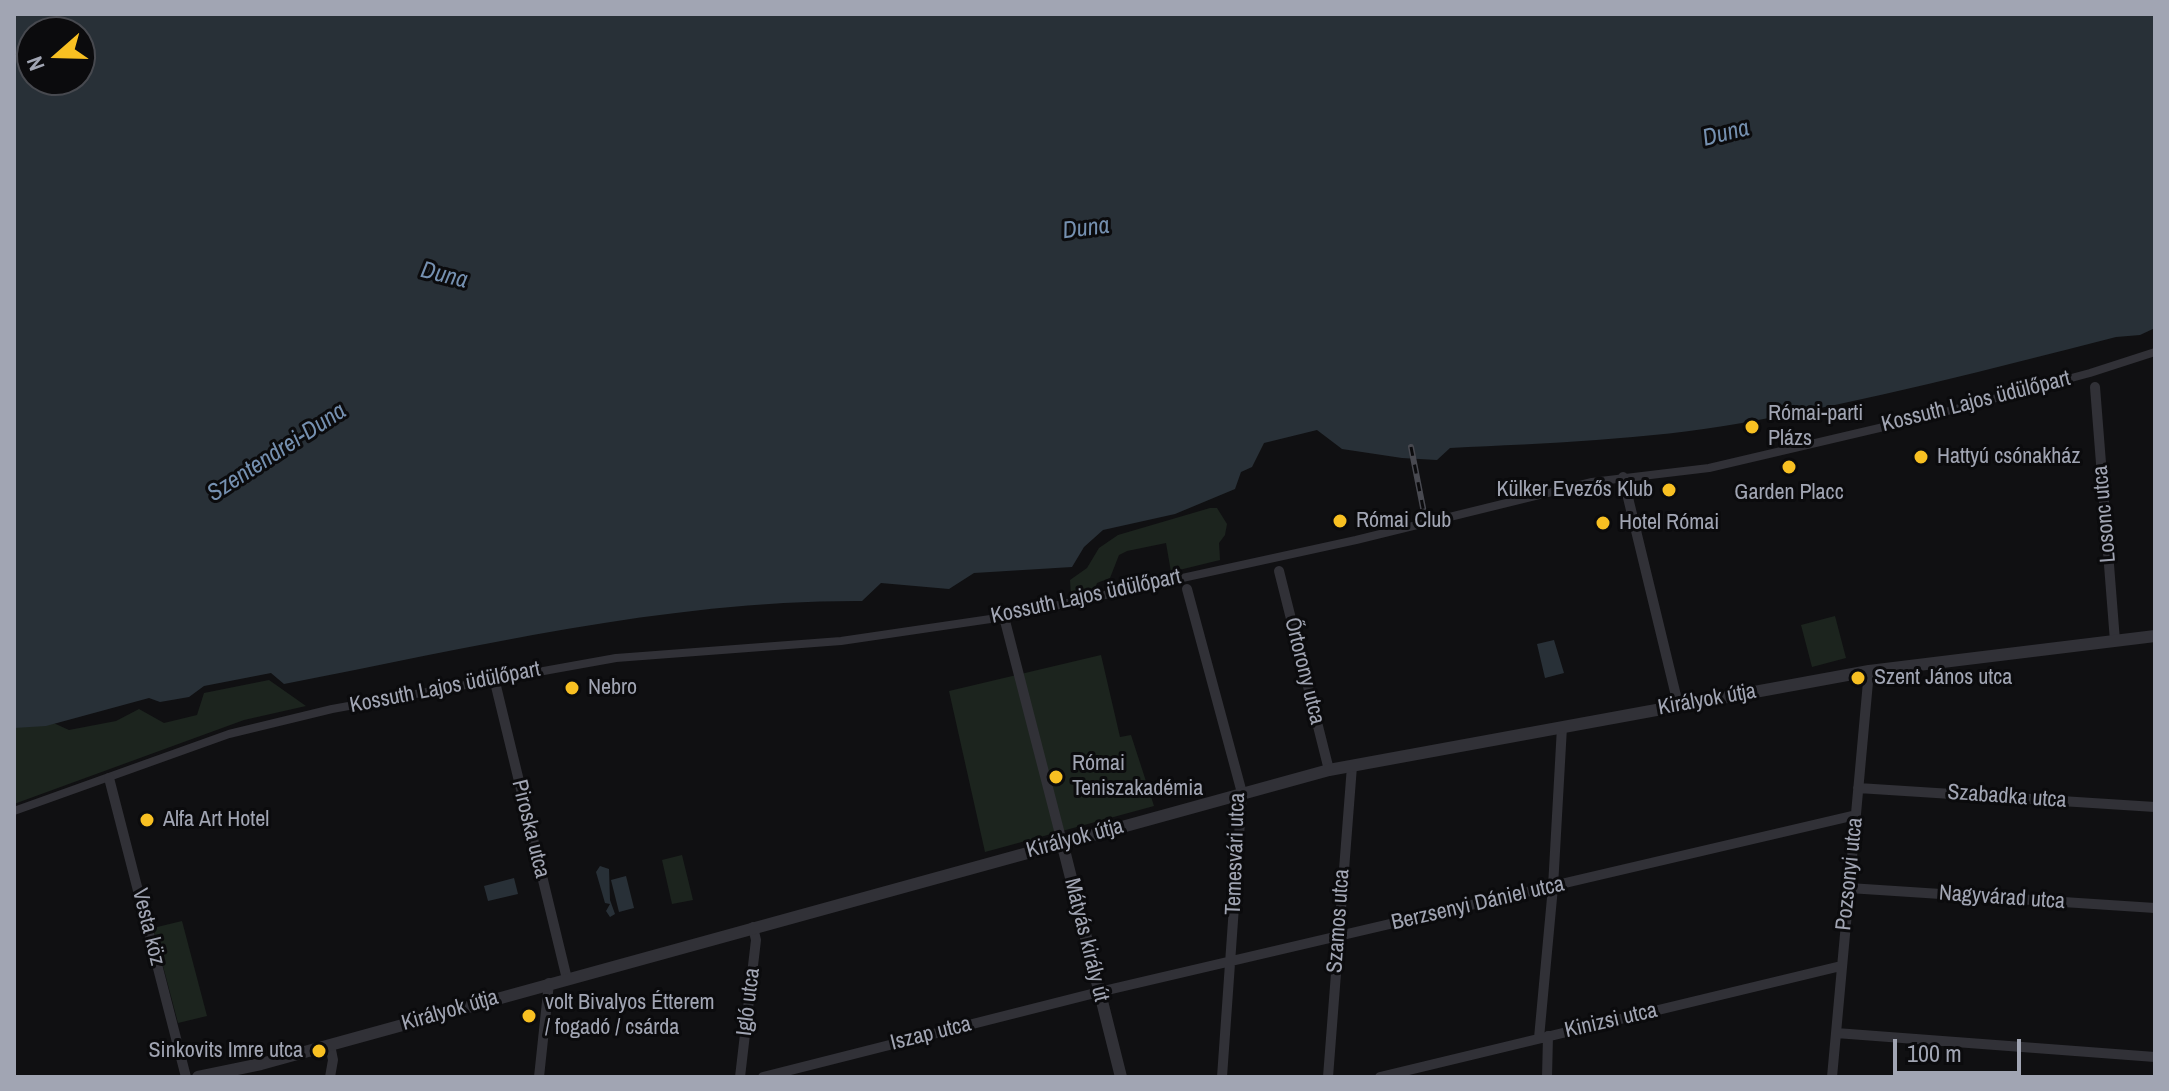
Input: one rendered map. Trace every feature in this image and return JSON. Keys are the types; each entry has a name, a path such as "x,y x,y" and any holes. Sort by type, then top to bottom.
{"street":[{"name":"Kossuth Lajos üdülőpart","path":"14,811 262,724 494,678 616,658 841,641 1004,617 1356,540 1623,477 1709,468 1922,418 2090,373 2155,352"},
{"name":"Losonc utca","path":"2095,387 2115,641"},
{"path":"1623,477 1678,704"},
{"name":"Őrtorony utca","path":"1279,571 1329,770"},
{"name":"Temesvári utca","path":"1187,589 1242,793 1222,1077"},
{"name":"Mátyás király út","path":"1004,617 1121,1077"},
{"name":"Királyok útja","path":"198,1077 261,1064 1329,770 1869,671 2155,636"},
{"name":"Pozsonyi utca","path":"1832,1077 1869,671"},
{"name":"Piroska utca","path":"494,678 567,979"},
{"path":"1547,1077 1544,1037 1562,727"},
{"name":"Szamos utca","path":"1328,1077 1352,766"},
{"name":"Vesta köz","path":"109,778 186,1077"},
{"name":"Szabadka utca","path":"1858,788 2155,807"},
{"name":"Berzsenyi Dániel utca","path":"1099,992 1856,815"},
{"name":"Nagyvárad utca","path":"1849,888 2155,908"},
{"name":"Igló utca","path":"740,1077 756,940 753,927"},
{"name":"Kinizsi utca","path":"1386,1076 1841,966"},
{"path":"539,1077 549,983"},
{"name":"Iszap utca","path":"763,1077 1099,992"},
{"path":"1836,1033 2155,1057"},
{"path":"330,1045 333,1060 330,1077"}],"shaded area":[{"path":"1217,508 1227,524 1225,535 1219,543 1220,560 1171,572 1166,543 1127,551 1119,555 1110,578 1097,583 1094,591 1071,596 1070,580 1087,568 1099,548 1118,535"},
{"path":"1835,616 1846,658 1812,667 1801,625"},
{"name":"Római Teniszakadémia","path":"1101,655 1120,737 1131,735 1154,806 985,852 949,691"},
{"path":"269,680 306,706 244,720 14,804 14,719 38,716 69,730 116,721 139,709 164,723 197,715 204,693"},
{"path":"682,855 693,900 672,904 662,860"},
{"path":"182,921 207,1016 178,1023 153,928"}],"water":[{"path":"14,14 2155,14 2155,328 2140,335 2116,337 1929,384 1742,423 1596,440 1450,448 1437,460 1342,449 1317,430 1264,443 1252,467 1241,472 1235,489 1175,514 1103,530 1084,547 1072,567 974,573 949,589 881,583 862,601 716,608 644,617 499,641 284,684 271,673 204,686 189,697 160,702 149,698 46,726 14,728"},
{"path":"1554,640 1564,673 1545,678 1537,644"},
{"path":"600,866 609,869 610,900 615,914 610,917 606,911 610,904 605,903 596,872"},
{"path":"626,876 634,908 619,912 611,880"},
{"path":"514,878 518,894 488,901 484,886"}],"railway":[{"path":"1411,447 1426,523"}],"place":[{"name":"Római-parti Plázs","path":"1752,427"},
{"name":"Hattyú csónakház","path":"1921,457"},
{"name":"Garden Placc","path":"1789,467"},
{"name":"Külker Evezős Klub","path":"1669,490"},
{"name":"Római Club","path":"1340,521"},
{"name":"Hotel Római","path":"1603,523"},
{"name":"Szent János utca","path":"1858,678"},
{"name":"Nebro","path":"572,688"},
{"name":"Római Teniszakadémia","path":"1056,777"},
{"name":"Alfa Art Hotel","path":"147,820"},
{"name":"volt Bivalyos Étterem / fogadó / csárda","path":"529,1016"},
{"name":"Sinkovits Imre utca","path":"319,1051"}],"water label":[{"name":"Duna","path":"1726,134"},
{"name":"Duna","path":"1086,229"},
{"name":"Duna","path":"444,276"},
{"name":"Szentendrei-Duna","path":"277,453"}]}
